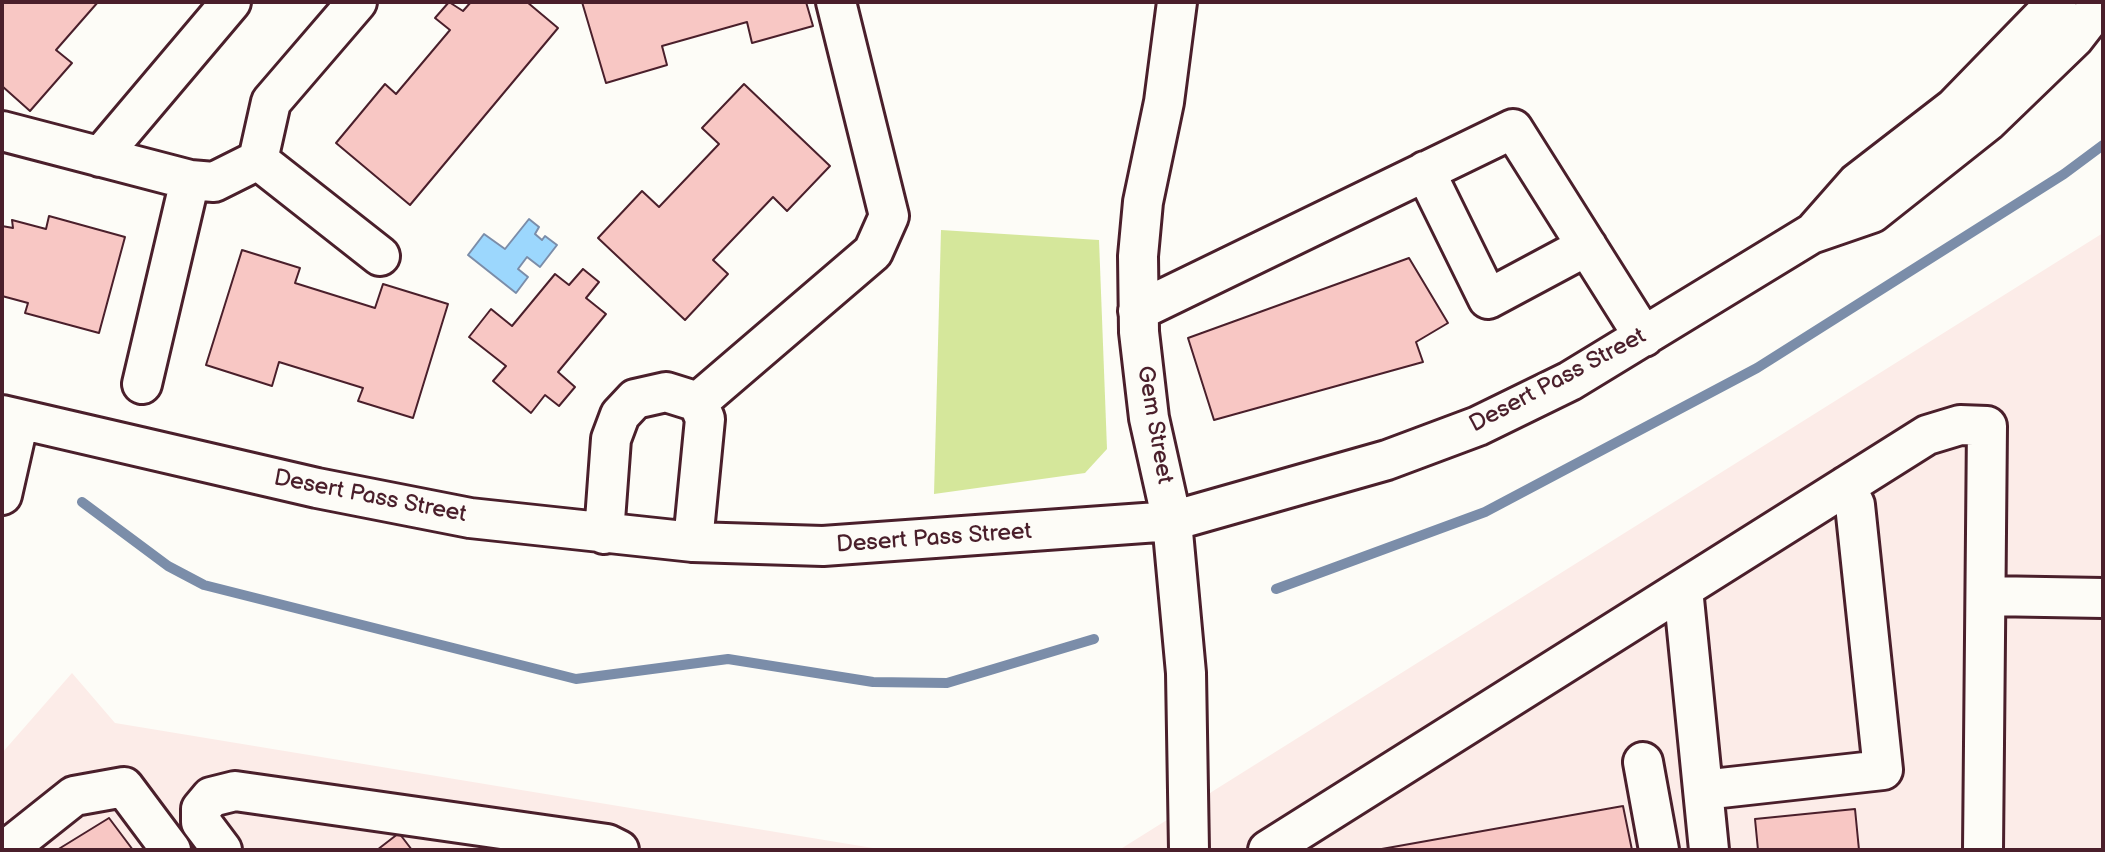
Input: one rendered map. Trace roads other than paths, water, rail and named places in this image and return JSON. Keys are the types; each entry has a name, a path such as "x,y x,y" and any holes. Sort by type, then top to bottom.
{"street":[{"path":"100,156 231,2"},
{"path":"258,160 271,102 358,2"},
{"path":"698,402 873,252 889,216 836,2"},
{"name":"Gem Street","path":"1177,2 1164,102 1143,202 1138,256 1138,311 1149,418 1172,521 1186,673 1189,850"},
{"name":"Desert Pass Street","path":"1811,234 1857,183 1954,108 2057,2"},
{"name":"Desert Pass Street","path":"10,418 317,488 444,513 604,534 693,542 823,546 1172,521 1387,460 1478,426 1570,381 1811,234 1872,213 1988,121 2074,38 2102,2"},
{"path":"1138,311 1513,129 1644,337"},
{"path":"2,131 190,180 214,182 258,160"},
{"path":"258,160 380,256"},
{"path":"1425,172 1488,299 1587,246"},
{"path":"142,384 190,180"},
{"path":"604,534 611,439 620,415 635,399 666,392 698,402"},
{"path":"693,542 705,419 698,402"},
{"path":"2,495 10,418"},
{"path":"1268,850 1927,435 1959,425 1987,426 1983,850"},
{"path":"1703,790 1883,770 1855,505 1846,486"},
{"path":"1684,589 1709,850"},
{"path":"1987,596 2103,598"},
{"path":"1643,762 1659,850"},
{"path":"6,850 74,796 124,787 171,850"},
{"path":"222,850 201,822 201,809 211,797 234,791 501,839 607,844 619,850"}],"water":[{"path":"529,219 539,227 535,234 542,240 545,236 557,245 540,267 527,257 518,269 528,277 516,293 468,255 484,234 505,249"}],"waterway":[{"path":"1276,589 1485,512 1757,368 2064,174 2103,145"},
{"path":"82,502 168,566 204,585 576,679 728,659 873,682 947,683 1094,639"}]}
